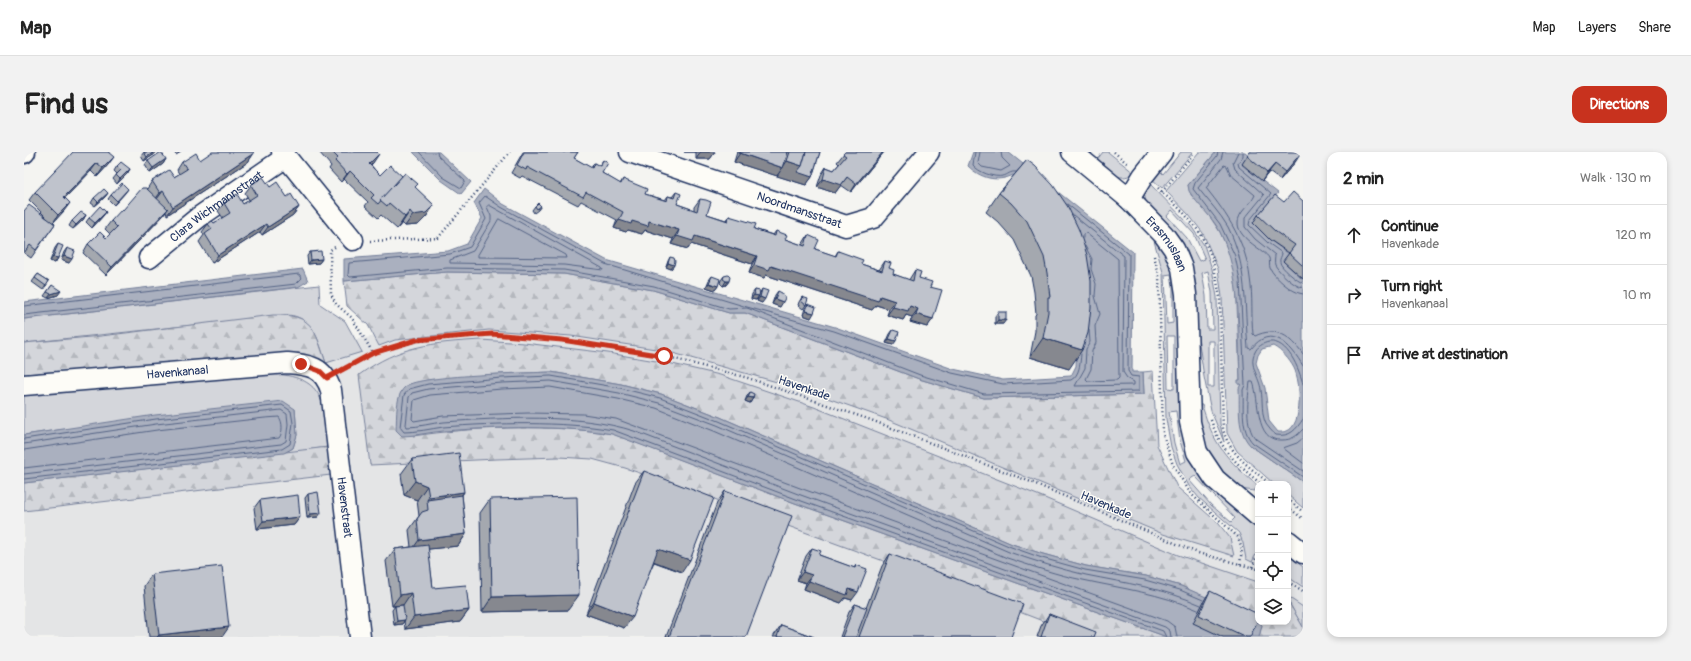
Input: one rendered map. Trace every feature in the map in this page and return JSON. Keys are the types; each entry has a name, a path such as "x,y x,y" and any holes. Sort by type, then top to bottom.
{"street":[{"name":"Noordmansstraat","path":"640,154 846,226 873,218 929,152"},
{"name":"Erasmuslaan","path":"1072,152 1129,199 1164,234 1174,249 1182,268 1186,294 1190,422 1197,452 1215,479 1255,513"},
{"path":"1129,199 1143,176 1162,152"},
{"name":"Clara Wichmannstraat","path":"149,258 198,217 284,155 353,240"},
{"name":"Havenkanaal","path":"24,385 286,363 301,364 320,371 327,378"},
{"name":"Havenstraat","path":"327,378 331,390 360,637"},
{"path":"1291,543 1303,553"}],"path":[{"path":"373,353 352,318 336,304 331,294 330,250 353,240 374,241 438,238 510,152"},
{"path":"1162,192 1195,152"},
{"path":"1143,176 1183,212 1201,234 1212,256 1220,297 1222,429 1225,440 1236,455 1266,481"},
{"name":"Havenkade","path":"327,378 373,353 416,340 492,334 562,340 664,356 748,378 871,420 1031,482 1198,553 1255,568"},
{"path":"1210,418 1215,432 1231,458 1258,481"},
{"path":"1291,502 1303,512"},
{"path":"1291,509 1303,519"},
{"path":"1252,567 1255,560"},
{"path":"1291,584 1303,591"}],"shaded area":[{"path":"583,302 1186,521 1255,538 1255,625 1291,625 1291,547 1303,550 1303,637 24,637 24,394"}],"green space":[{"path":"1103,152 1108,152 1134,173 1123,177 1109,172 1096,161"},
{"path":"1181,152 1193,152 1162,188 1151,178 1158,169 1163,174"},
{"path":"1199,152 1216,152 1188,185 1191,195 1206,211 1220,232 1231,257 1236,280 1240,380 1238,384 1241,384 1251,446 1303,482 1303,508 1291,498 1291,481 1271,481 1237,451 1227,433 1222,297 1218,269 1203,233 1189,215 1166,191"},
{"path":"1148,182 1191,226 1204,245 1212,269 1217,297 1220,424 1224,442 1211,411 1204,377 1197,330 1196,285 1190,258 1185,246 1173,229 1146,202 1144,193","holes":["1172,210 1194,234 1205,259 1199,261 1187,238 1167,216","1208,271 1212,292 1213,329 1207,329 1206,296 1202,273","1208,341 1214,341 1214,387 1208,387"]},
{"path":"1156,240 1166,254 1176,283 1180,420 1186,449 1194,467 1207,486 1255,527 1255,556 1252,562 1246,559 1243,543 1239,533 1199,498 1189,486 1177,464 1171,447 1166,419 1163,272 1154,241","holes":["1171,274 1173,286 1173,323 1167,324 1165,275","1167,336 1174,336 1174,389 1168,388","1176,411 1180,441 1186,461 1180,464 1174,443 1169,412","1195,476 1235,518 1231,522 1211,505 1189,480"]},
{"path":"447,272 564,274 653,290 729,313 745,313 919,379 984,398 1144,394 1143,372 1153,371 1157,445 1177,487 1219,524 1230,538 1234,556 1163,534 889,420 802,389 662,350 571,336 489,330 395,340 379,346 368,325 347,306 344,281"},
{"path":"319,285 320,304 345,321 362,352 326,363 318,339 310,326 304,320 288,315 24,343 24,319"},
{"path":"273,315 287,315 297,317 305,321 315,333 326,363 298,353 290,356 24,374 24,343 101,336"},
{"path":"481,340 524,343 608,353 668,363 720,375 814,407 1040,496 1178,555 1255,581 1255,621 1181,586 1146,576 1086,566 1012,544 720,417 661,394 621,384 551,372 501,374 427,380 407,385 400,394 413,436 461,430 513,428 565,429 613,434 795,503 1167,637 1084,637 960,589 687,489 625,468 592,459 559,457 370,465 359,375 388,357 417,347"},
{"path":"275,374 304,381 313,388 319,396 323,406 328,447 284,453 293,448 297,435 295,409 58,430 24,435 24,393"},
{"path":"1199,405 1202,405 1206,419 1216,441 1238,468 1255,483 1254,491 1241,489 1225,477 1207,449 1200,427"},
{"path":"328,447 331,475 24,511 24,483"},
{"path":"1291,557 1303,567 1303,587 1291,579"},
{"path":"1291,599 1303,607 1303,627 1291,606"},
{"path":"1291,606 1303,627 1303,637 1259,637 1262,625 1291,625"}],"water":[{"path":"413,152 439,152 471,182 461,194 441,180"},
{"path":"973,152 1008,152 1133,252 1132,372 1143,372 1144,394 984,398 919,379 745,313 729,313 653,290 564,274 447,272 344,281 344,259 448,251 467,244 482,218 474,203 484,189 503,204 606,260 835,327 953,369 1003,380 1071,376 1076,366 1077,340 1036,188 1013,175 1001,179 995,179 978,174 968,166"},
{"path":"1216,152 1245,152 1249,155 1242,165 1278,193 1253,223 1270,240 1289,254 1283,261 1303,280 1303,482 1251,446 1243,433 1239,411 1239,388 1241,384 1238,384 1238,380 1240,380 1238,304 1232,267 1220,232 1189,191 1188,185","holes":["1273,346 1290,361 1294,368 1299,393 1296,421 1292,427 1283,432 1278,432 1269,421 1265,388 1256,363 1258,355 1262,349"]},
{"path":"303,269 308,281 298,287 24,319 24,302"},
{"path":"551,372 621,384 661,394 720,417 1012,544 1086,566 1146,576 1181,586 1254,618 1255,625 1262,625 1259,637 1167,637 795,503 612,434 571,429 508,428 444,431 402,436 396,430 398,400 402,390 406,386 415,382 431,379"},
{"path":"283,401 295,409 297,435 293,448 284,453 24,483 24,435 155,415"}],"building":[{"path":"73,152 108,152 114,157 103,168 97,163 64,197 70,203 58,215 35,192"},
{"path":"144,152 154,152 147,157"},
{"path":"161,152 166,159 153,168 148,161"},
{"path":"212,152 254,153 173,207 163,191 160,193 152,181 169,170 174,177 187,169 182,162 196,153 200,160"},
{"path":"332,152 377,152 379,154 369,164 380,175 390,165 402,176 378,204 371,198 374,195 350,171 347,174 335,161 338,158"},
{"path":"524,152 578,152 574,158 592,168 594,163 600,166 603,160 608,163 602,173 621,184 623,179 647,189 645,194 667,201 668,196 674,198 676,192 681,194 677,204 697,211 700,199 706,200 711,202 707,214 728,221 729,216 756,224 754,229 775,236 776,231 787,235 785,239 805,246 808,235 819,240 815,249 836,256 838,251 863,260 861,264 882,271 885,261 891,263 889,268 894,270 893,274 913,281 915,270 921,272 919,278 932,282 930,287 942,290 933,319 916,314 918,309 910,306 908,311 893,307 895,301 880,296 878,301 771,266 769,270 754,265 757,256 695,236 693,241 677,236 679,230 649,221 648,226 632,221 631,224 619,220 623,212 599,199 586,192 583,197 527,167 526,170 517,165"},
{"path":"740,152 788,152 783,168"},
{"path":"790,152 806,152 802,166 787,161"},
{"path":"806,152 820,152 812,177 797,172 802,166"},
{"path":"845,152 883,152 856,184 847,177 841,185 823,179 826,167 834,170 846,156 843,154"},
{"path":"1250,152 1301,153 1285,172 1275,164 1267,173 1247,156"},
{"path":"1027,160 1035,166 1053,185 1068,207 1079,230 1087,255 1091,281 1091,307 1088,333 1082,350 1043,338 1048,312 1048,297 1050,297 1044,257 1027,221 1011,203 999,193"},
{"path":"121,162 130,169 120,179 116,175 121,170 117,166"},
{"path":"405,173 418,184 415,187 434,205 426,213 413,215 410,211 405,217 389,203 387,206 380,200"},
{"path":"263,177 270,187 277,182 287,197 291,194 299,207 268,227 266,224 218,255 205,234 212,229 208,224 212,221 214,223 230,213 224,203 237,194 243,204 257,195 251,185"},
{"path":"122,183 128,189 117,201 111,195"},
{"path":"142,188 146,188 168,209 112,267 88,244 100,232 106,238 117,227 111,221 122,209 123,210"},
{"path":"104,189 108,193 98,202 94,198"},
{"path":"1293,192 1303,201 1303,266 1289,253 1295,245 1276,232 1258,215 1275,195 1284,202"},
{"path":"538,203 541,206 537,209 535,206"},
{"path":"29,205 55,224 36,250 30,245 24,253 24,211"},
{"path":"100,206 106,212 95,223 89,218"},
{"path":"81,212 86,215 76,225 72,221"},
{"path":"58,244 63,246 58,258 53,257"},
{"path":"67,248 75,251 72,259 64,256"},
{"path":"321,251 322,259 311,260 310,252"},
{"path":"670,257 674,258 674,265 668,263"},
{"path":"38,274 49,281 46,286 35,278"},
{"path":"728,275 730,277 729,281 723,279 724,276"},
{"path":"712,276 720,279 718,286 709,283"},
{"path":"52,285 61,291 51,294 47,292"},
{"path":"762,289 768,291 765,299 760,297"},
{"path":"755,290 760,291 759,296 754,295"},
{"path":"778,291 782,293 785,298 783,302 775,299"},
{"path":"802,297 808,299 806,305 801,301"},
{"path":"808,304 816,307 814,313 806,311"},
{"path":"998,312 1006,312 1006,320 998,320"},
{"path":"893,330 899,332 896,341 889,339"},
{"path":"750,392 754,394 753,398 748,397"},
{"path":"459,453 464,492 429,497 427,486 415,481 412,459"},
{"path":"644,471 714,498 690,560 658,549 633,617 594,602"},
{"path":"725,491 792,516 746,637 669,637"},
{"path":"318,492 321,513 310,514 308,494"},
{"path":"298,495 300,517 263,521 260,500"},
{"path":"462,495 466,534 419,540 417,519 422,512 428,510 427,500"},
{"path":"577,497 579,595 492,597 490,499"},
{"path":"428,545 433,588 466,585 469,610 414,617 411,593 400,595 395,549"},
{"path":"812,548 821,551 819,555 855,568 856,565 867,569 858,592 849,589 847,595 809,581 812,575 803,572"},
{"path":"890,554 1023,604 1011,637 859,637"},
{"path":"222,566 229,627 159,635 152,574"},
{"path":"1210,591 1255,613 1256,625 1250,637 1246,637 1199,615"},
{"path":"855,604 867,608 856,637 842,637"},
{"path":"403,605 405,620 397,621 395,606"},
{"path":"1049,614 1096,632 1094,637 1041,637"},
{"path":"781,625 814,637 777,637"}],"route":[{"path":"301,364 320,371 327,378 373,353 416,340 492,334 562,340 664,356"}]}
